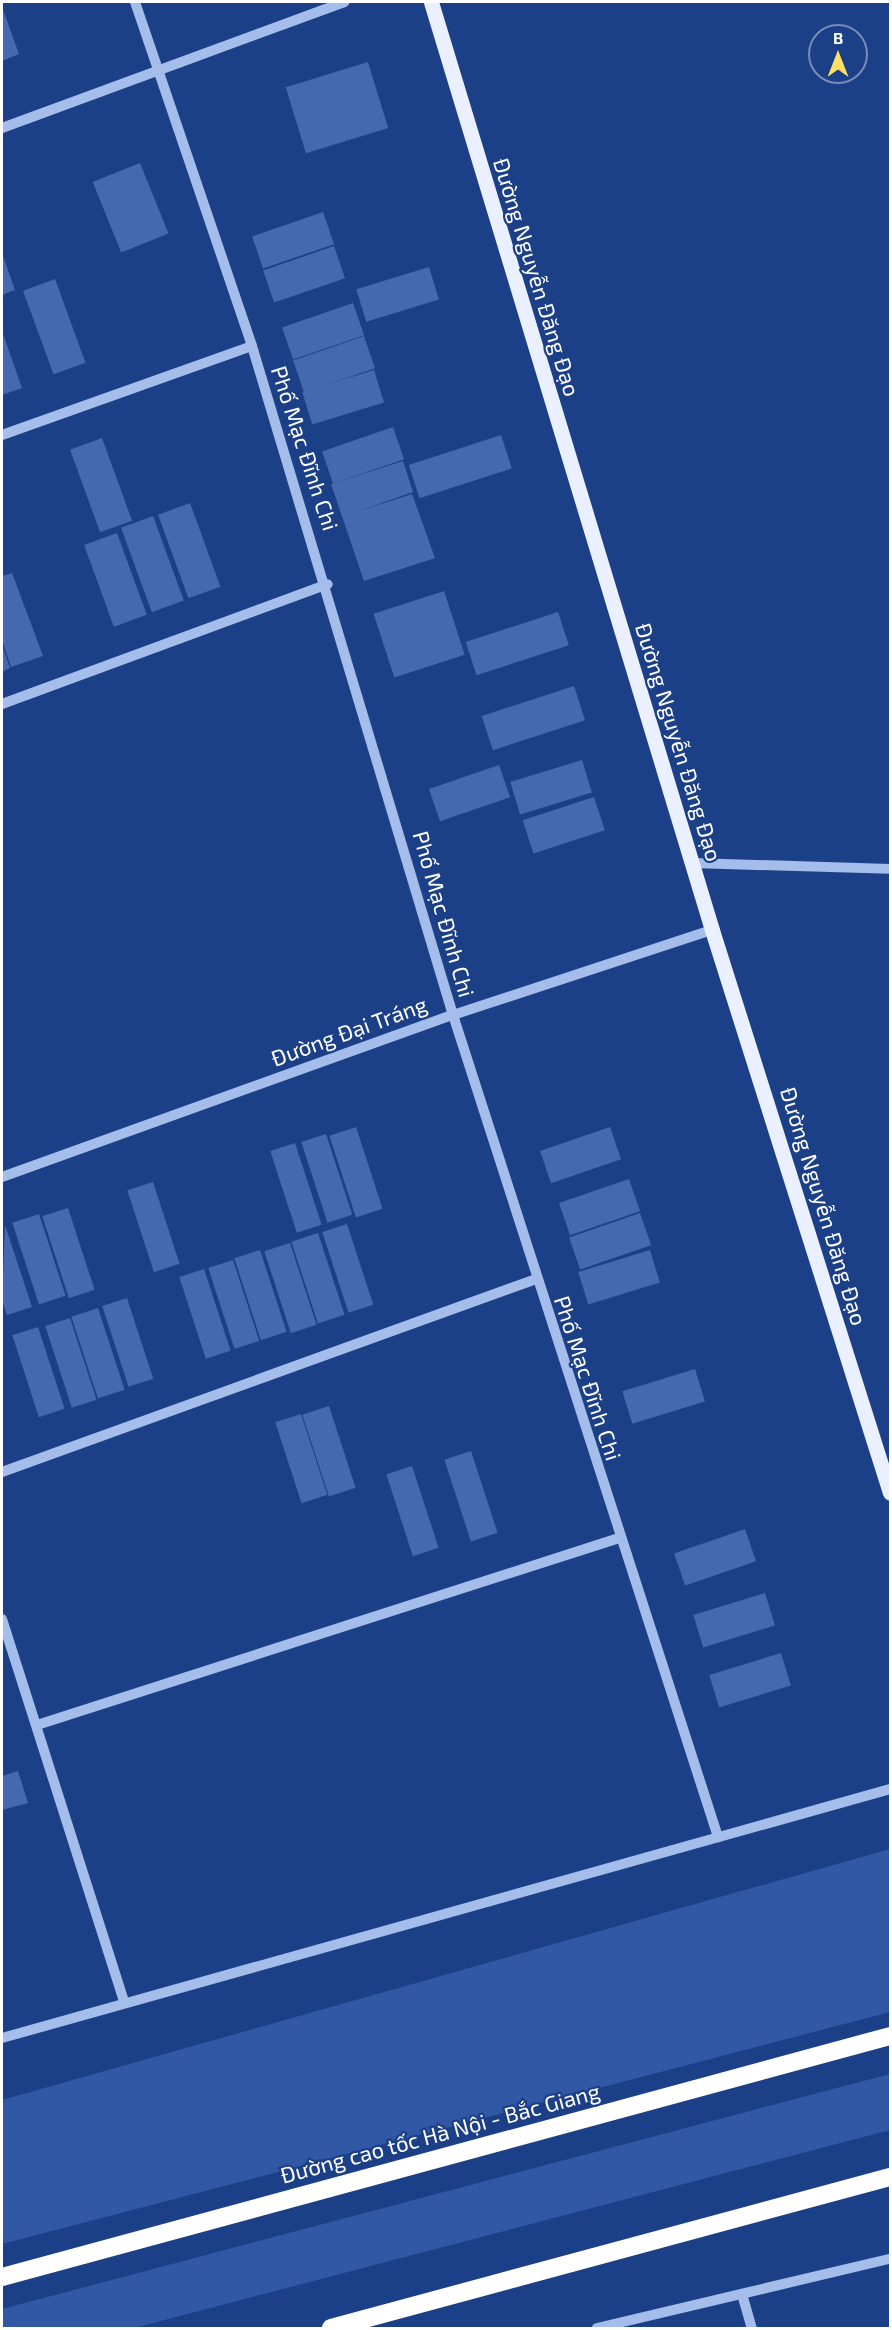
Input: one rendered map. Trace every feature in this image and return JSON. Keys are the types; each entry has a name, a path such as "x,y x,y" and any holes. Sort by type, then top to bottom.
{"highway":[{"name":"Đường cao tốc Hà Nội - Bắc Giang","path":"2,2277 891,2036"},
{"path":"331,2328 891,2177"}],"main road":[{"name":"Đường Nguyễn Đăng Đạo","path":"431,2 712,930 891,1493"}],"street":[{"name":"Phố Mạc Đĩnh Chi","path":"135,2 252,346 328,584 453,1014 619,1538 718,1837"},
{"path":"2,128 158,68 345,2"},
{"path":"2,435 252,346"},
{"path":"2,704 328,584"},
{"path":"692,863 891,869"},
{"name":"Đường Đại Tráng","path":"2,1177 453,1014 712,930"},
{"path":"2,1472 536,1279"},
{"path":"37,1725 619,1538"},
{"path":"2,1619 124,2002"},
{"path":"2,2038 891,1789"},
{"path":"597,2328 891,2259"},
{"path":"742,2294 752,2328"}],"shaded area":[{"path":"890,1849 890,2012 2,2244 2,2100"},
{"path":"890,2074 890,2130 134,2328 2,2328 2,2309"}],"building":[{"path":"2,7 19,54 2,61"},
{"path":"368,62 388,128 306,153 286,87"},
{"path":"140,163 168,233 121,253 93,182"},
{"path":"323,212 334,244 263,269 252,236"},
{"path":"334,246 345,278 274,303 263,270"},
{"path":"2,253 15,290 2,295"},
{"path":"429,267 439,300 366,322 356,289"},
{"path":"55,279 85,363 53,374 23,291"},
{"path":"353,303 364,335 293,360 282,327"},
{"path":"2,331 22,388 2,395"},
{"path":"364,336 375,368 304,393 293,360"},
{"path":"374,370 384,403 312,424 302,392"},
{"path":"393,427 404,459 333,484 322,451"},
{"path":"501,435 512,468 420,498 409,465"},
{"path":"102,438 132,521 100,532 70,450"},
{"path":"403,461 413,492 356,512 412,494 435,558 364,581 331,484"},
{"path":"190,503 220,587 188,598 158,515"},
{"path":"153,516 184,601 152,612 121,528"},
{"path":"117,533 147,615 114,627 84,545"},
{"path":"12,573 43,656 11,667 2,640 2,576"},
{"path":"444,591 465,655 394,678 374,614"},
{"path":"558,612 569,645 477,675 466,642"},
{"path":"2,645 10,668 2,672"},
{"path":"574,686 585,720 493,750 482,716"},
{"path":"582,760 592,793 520,814 510,782"},
{"path":"499,765 510,797 440,821 429,789"},
{"path":"594,797 605,830 533,853 523,820"},
{"path":"356,1127 383,1209 356,1217 329,1136"},
{"path":"610,1127 621,1159 551,1183 540,1151"},
{"path":"326,1134 352,1215 328,1223 301,1142"},
{"path":"295,1143 322,1225 297,1233 270,1151"},
{"path":"629,1179 640,1211 570,1235 559,1203"},
{"path":"153,1182 180,1264 154,1272 127,1190"},
{"path":"68,1208 95,1290 69,1298 42,1216"},
{"path":"640,1213 651,1245 580,1270 569,1237"},
{"path":"39,1214 66,1296 39,1304 12,1223"},
{"path":"347,1224 373,1305 349,1313 322,1232"},
{"path":"5,1225 32,1307 7,1315 2,1300"},
{"path":"318,1233 345,1315 318,1323 291,1242"},
{"path":"290,1243 317,1325 291,1333 264,1251"},
{"path":"260,1250 287,1332 261,1340 234,1258"},
{"path":"650,1250 660,1283 588,1304 578,1272"},
{"path":"233,1260 259,1341 235,1349 208,1268"},
{"path":"204,1269 231,1351 206,1359 179,1277"},
{"path":"127,1298 153,1379 129,1387 102,1306"},
{"path":"98,1308 125,1390 98,1398 71,1317"},
{"path":"70,1318 97,1400 72,1408 45,1326"},
{"path":"38,1327 65,1409 39,1417 12,1335"},
{"path":"695,1369 705,1402 632,1424 622,1391"},
{"path":"329,1406 356,1488 329,1496 302,1415"},
{"path":"301,1414 327,1495 302,1503 275,1422"},
{"path":"471,1451 498,1533 471,1541 444,1460"},
{"path":"412,1466 439,1548 413,1556 386,1474"},
{"path":"745,1529 756,1561 685,1586 674,1553"},
{"path":"765,1593 775,1626 703,1647 693,1615"},
{"path":"781,1653 791,1686 719,1707 709,1675"},
{"path":"18,1771 28,1803 2,1810 2,1776"}]}
